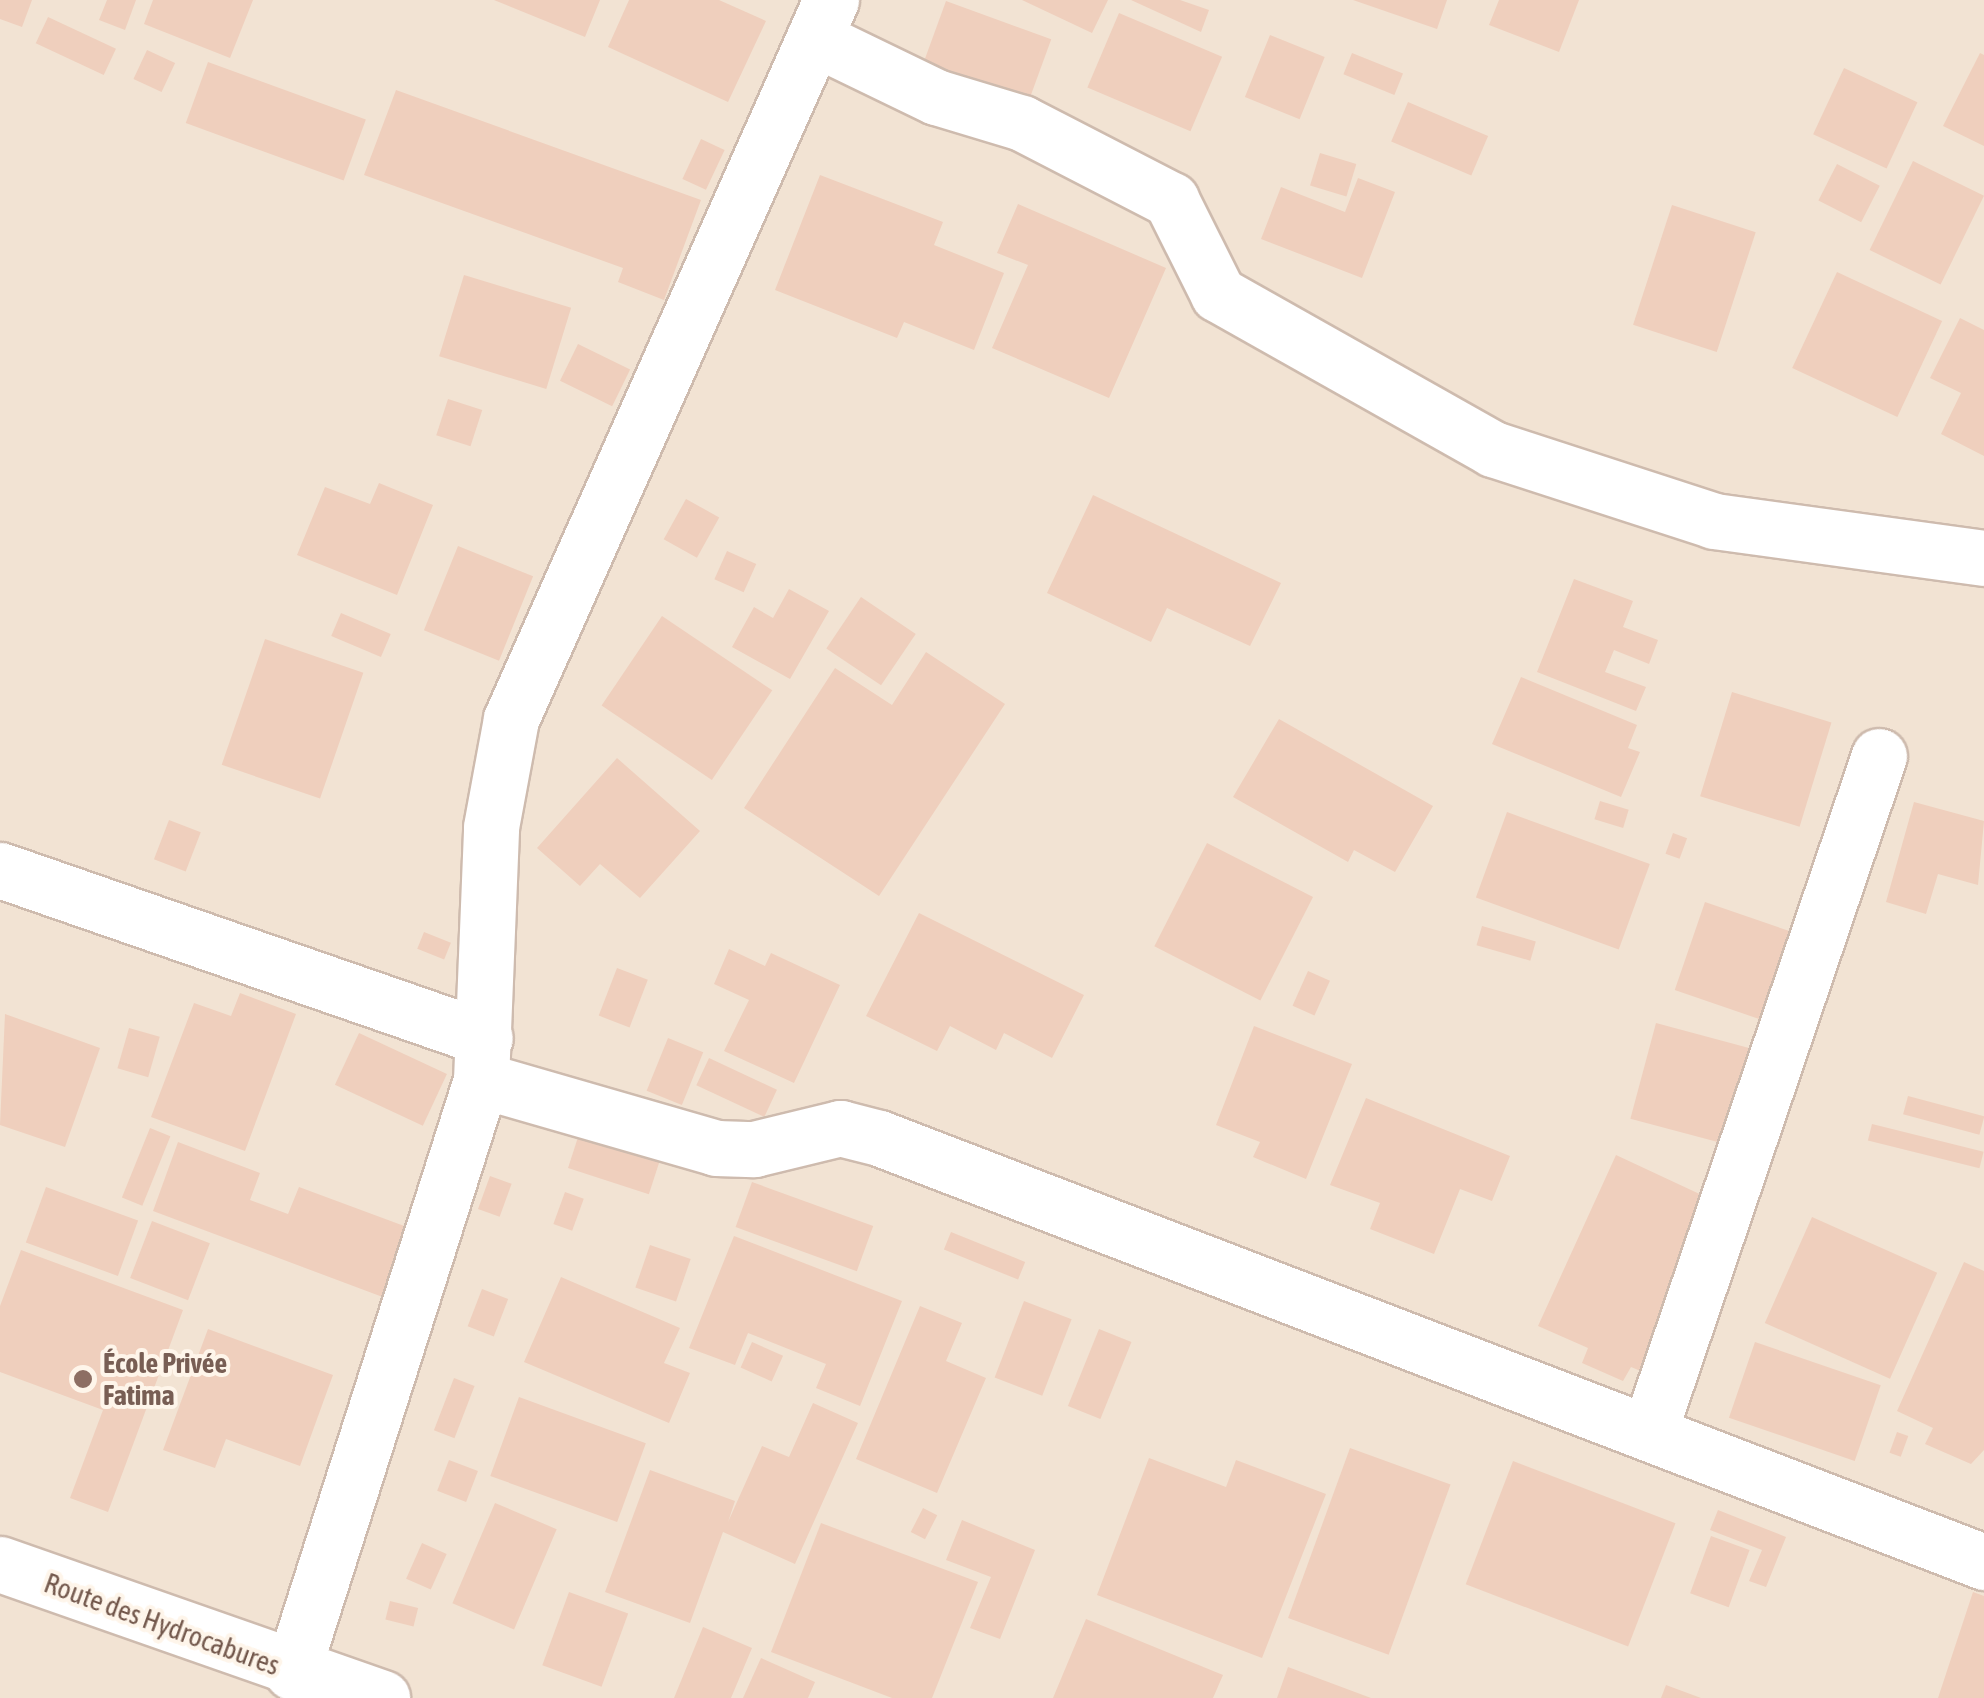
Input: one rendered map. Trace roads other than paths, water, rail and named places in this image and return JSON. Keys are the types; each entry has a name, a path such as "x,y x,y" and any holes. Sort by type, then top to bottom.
{"street":[{"path":"292,1672 483,1059 490,826 511,718 823,19 936,97 1022,123 1171,200 1218,294 1492,449 1714,521 1984,558"},
{"path":"1649,1432 1879,756"},
{"path":"0,870 716,1148 754,1149 840,1128 879,1138 1984,1562"},
{"name":"Route des Hydrocabures","path":"0,1564 292,1672 382,1698"}],"place":[{"name":"École Privée Fatima","path":"83,1379"}]}
